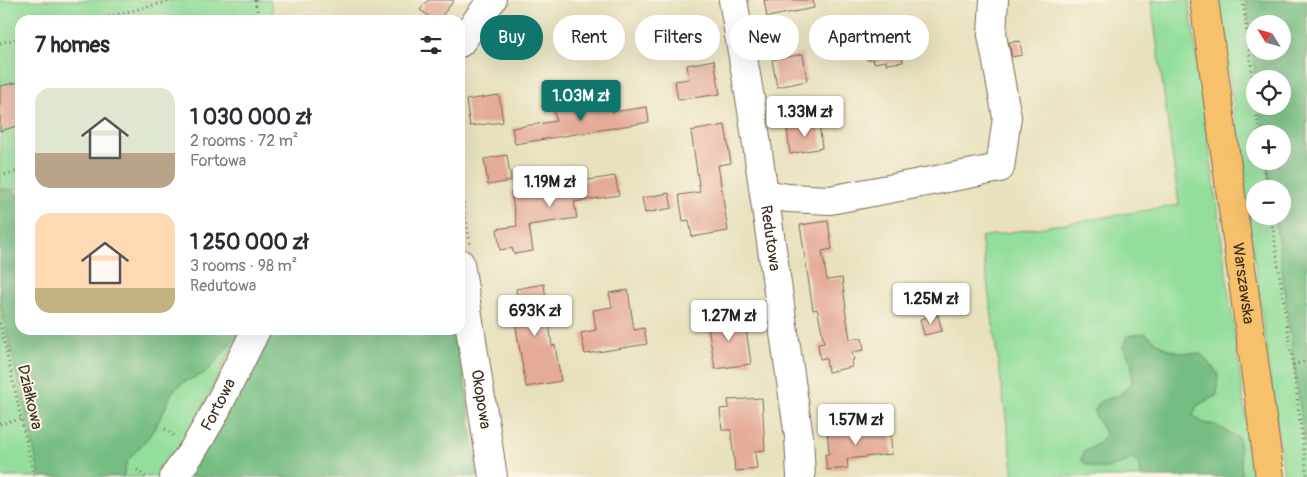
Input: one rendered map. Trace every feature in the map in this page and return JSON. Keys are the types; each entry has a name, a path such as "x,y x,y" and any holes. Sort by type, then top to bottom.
{"main road":[{"name":"Warszawska","path":"1204,0 1270,477"}],"street":[{"path":"465,36 492,0"},
{"name":"Redutowa","path":"733,0 752,110 799,436 801,477"},
{"path":"764,194 788,198 830,200 1000,168 1007,117 992,35 994,0"},
{"name":"Okopowa","path":"465,295 493,477"},
{"name":"Fortowa","path":"174,477 213,416 254,335"}],"path":[{"path":"114,15 175,0"},
{"path":"255,0 258,15"},
{"path":"1243,0 1252,70"},
{"path":"0,43 15,39"},
{"path":"0,176 15,172"},
{"path":"1272,225 1307,475"},
{"name":"Działkowa","path":"0,323 34,477"},
{"path":"1293,365 1307,361"},
{"path":"0,424 22,419"},
{"path":"137,470 146,477"}],"green space":[{"path":"0,0 270,0 274,15 15,15 15,189 0,193"},
{"path":"1151,0 1189,0 1254,477 1242,477 1215,425 1203,423 1192,415 1198,405 1217,395 1178,352 1165,348 1145,333 1123,347 1132,363 1132,384 1119,395 1099,402 1094,413 1106,435 1096,445 1084,452 1118,466 1132,459 1138,462 1141,477 1014,477 981,237 1179,205"},
{"path":"1219,0 1246,0 1248,15 1246,15 1246,60 1254,60 1255,70 1246,70 1246,115 1261,115 1263,125 1246,125 1246,170 1268,170 1270,180 1246,180 1246,198"},
{"path":"1246,0 1307,0 1307,460 1276,225 1291,225 1291,180 1270,180 1268,170 1291,170 1291,125 1263,125 1261,115 1291,115 1291,70 1255,70 1254,60 1291,60 1291,15 1248,15"},
{"path":"6,189 15,192 15,335 237,335 207,372 184,382 172,392 151,434 127,461 123,477 40,477 0,301 0,190"},
{"path":"1250,225 1276,225 1307,460 1307,477 1284,477"},
{"path":"0,288 43,477 0,477"},
{"path":"1145,333 1165,348 1178,352 1201,354 1218,373 1217,395 1198,405 1192,415 1204,423 1215,425 1239,438 1242,477 1141,477 1138,463 1132,459 1106,468 1093,467 1081,460 1084,452 1096,445 1106,435 1094,413 1099,402 1119,395 1132,384 1132,363 1123,347 1127,336"},
{"path":"239,335 168,477 123,477 127,461 151,434 172,392 184,382 207,372"},
{"path":"265,335 459,335 478,477 188,477"}],"building":[{"path":"428,0 454,0 443,15 427,15 420,10"},
{"path":"764,0 813,0 814,8 777,15 767,15"},
{"path":"1020,41 1022,55 1012,57 1009,42"},
{"path":"803,54 807,81 777,87 772,60 799,60 799,55"},
{"path":"714,60 720,94 678,100 675,81 689,79 687,65"},
{"path":"873,60 903,60 903,62 886,64 886,61 874,63"},
{"path":"15,83 15,126 0,131 0,86"},
{"path":"499,95 503,122 470,126 466,100"},
{"path":"611,100 612,112 647,107 649,122 515,144 512,128 556,121 554,109"},
{"path":"819,123 822,148 790,154 787,129"},
{"path":"725,125 731,163 718,165 728,231 692,237 689,220 683,221 679,195 700,192 691,131"},
{"path":"507,155 511,181 488,185 484,159"},
{"path":"615,176 619,195 574,202 577,218 529,225 533,251 514,254 512,248 500,250 497,229 517,226 511,192"},
{"path":"669,193 672,208 645,213 642,198"},
{"path":"828,221 832,249 822,251 827,280 842,278 850,339 862,338 864,350 852,352 854,360 851,361 852,367 828,372 826,358 820,359 818,344 824,343 817,309 813,310 800,225"},
{"path":"544,284 552,346 555,345 561,381 526,387 512,303 518,302 516,289"},
{"path":"628,290 634,330 644,328 647,344 585,354 581,333 596,330 593,310 612,307 609,293"},
{"path":"739,315 741,329 746,328 751,364 715,369 707,320"},
{"path":"938,315 942,331 924,335 920,319"},
{"path":"762,398 765,450 755,451 757,469 735,471 731,430 722,430 720,409 729,408 728,400"},
{"path":"842,427 842,434 877,430 877,432 890,429 892,454 847,459 848,468 827,470 825,454 829,454 827,429"}]}
